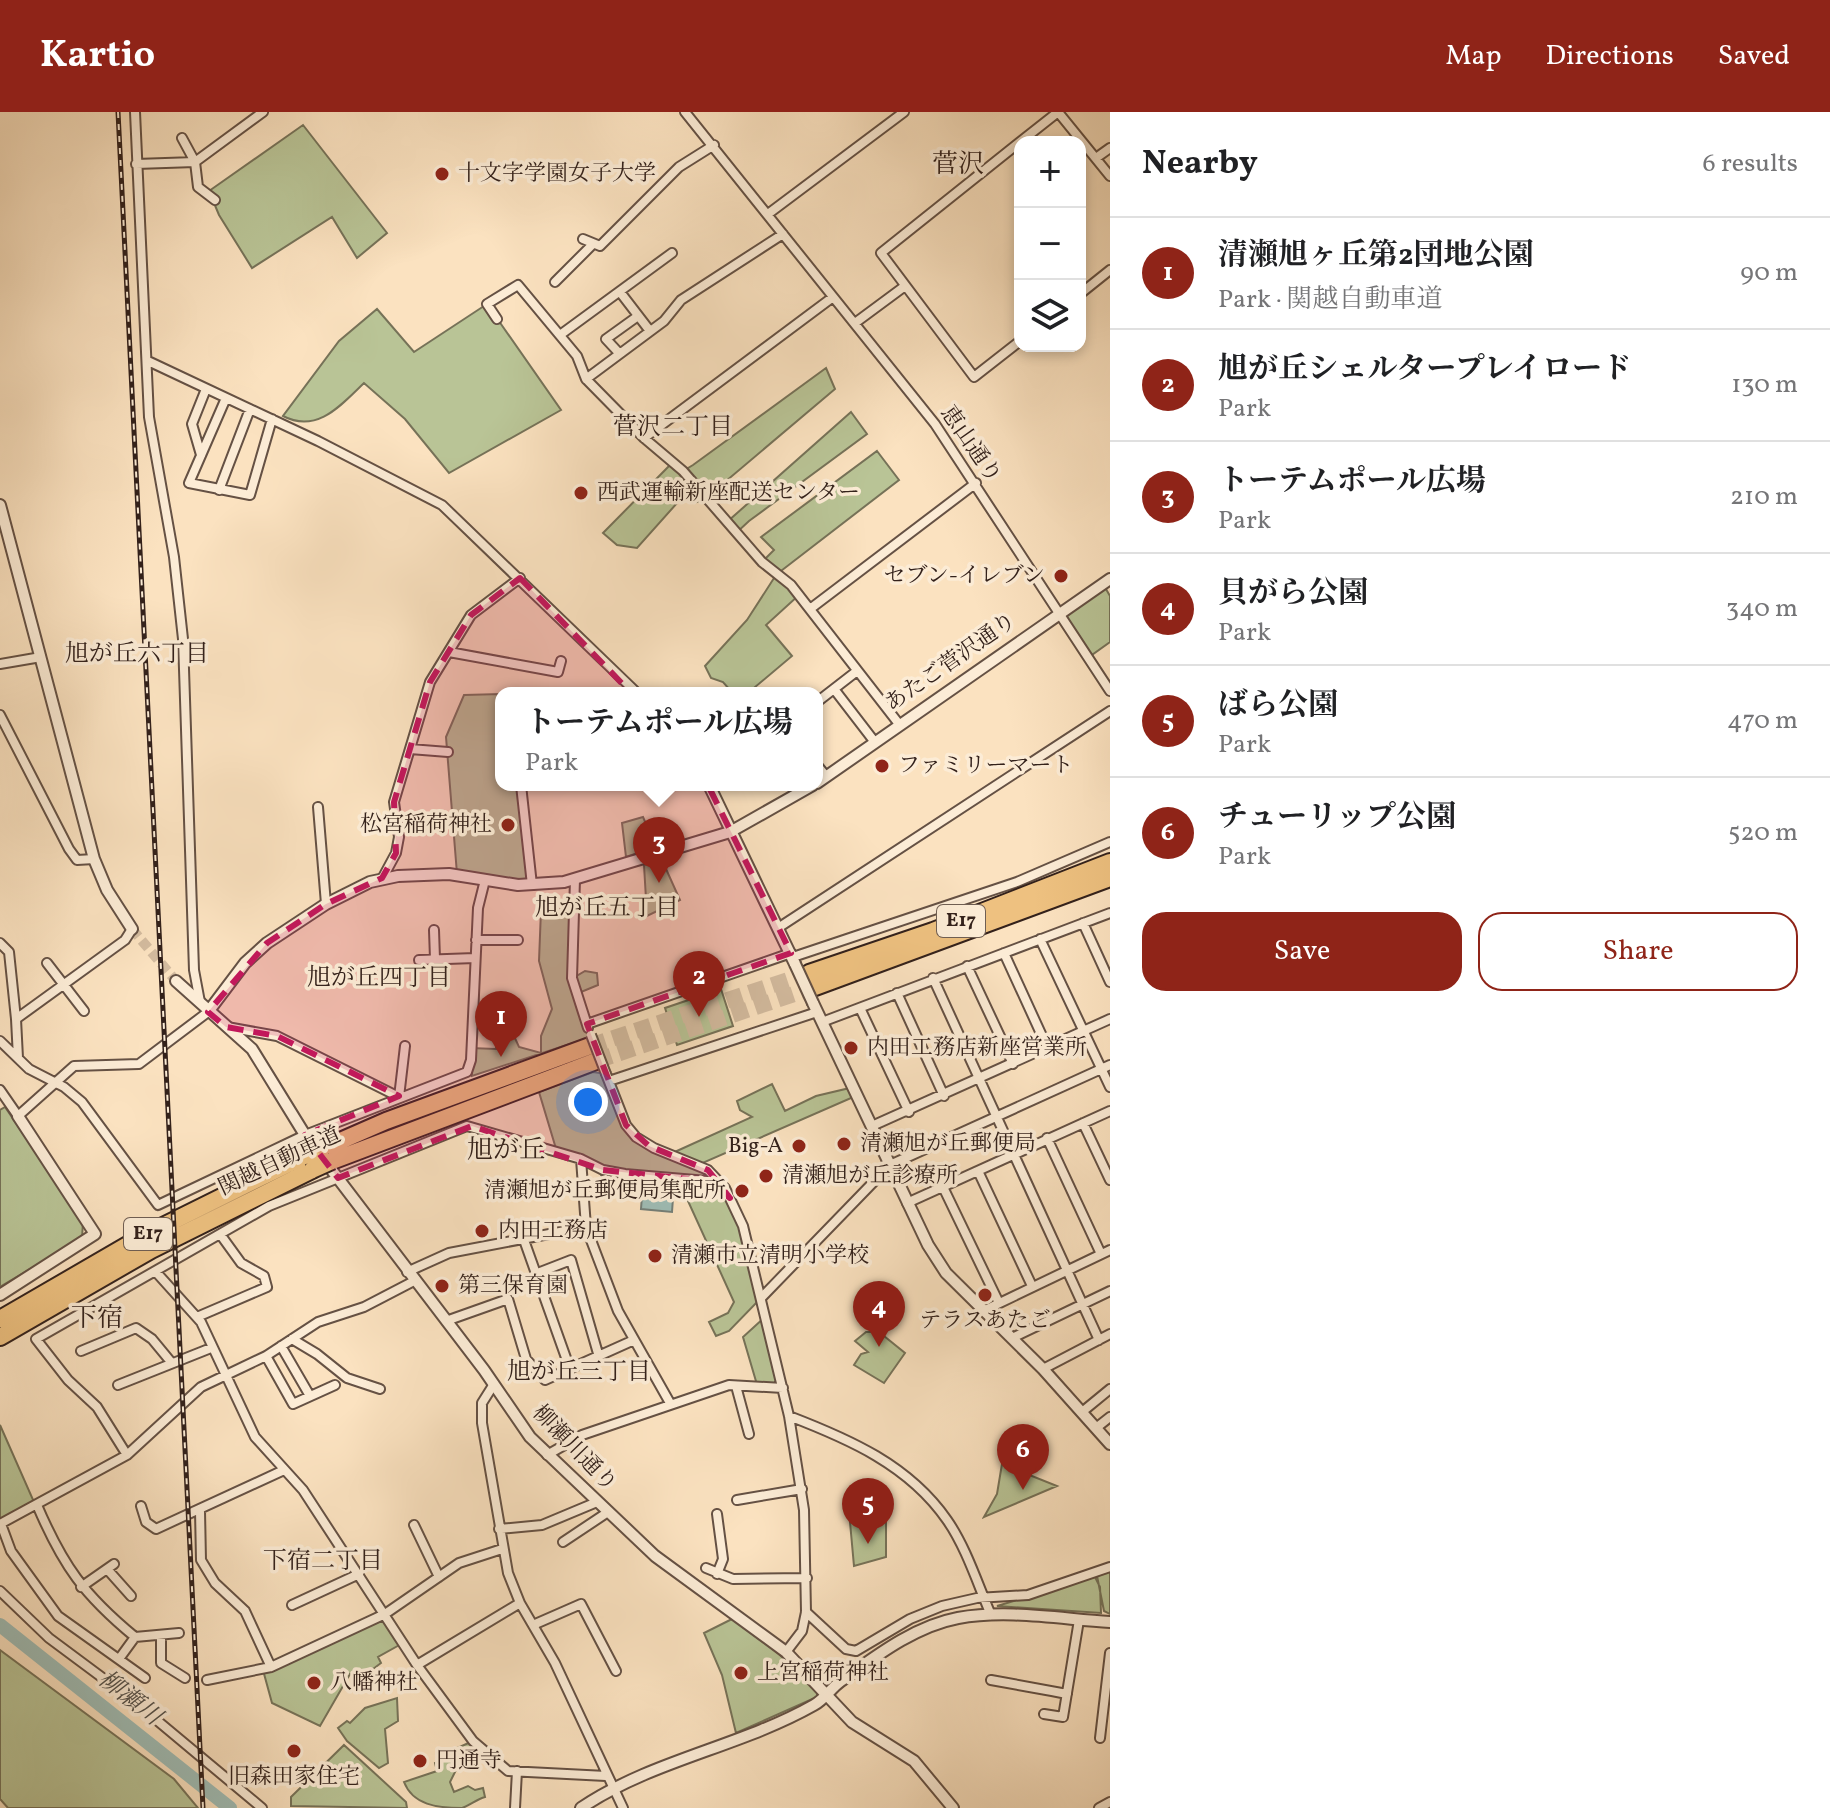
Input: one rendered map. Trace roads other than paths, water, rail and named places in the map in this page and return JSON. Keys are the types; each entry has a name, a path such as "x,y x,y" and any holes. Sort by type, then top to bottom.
{"highway":[{"name":"E17","path":"807,984 1110,862"},
{"name":"E17","path":"807,984 1110,878"},
{"name":"関越自動車道","path":"0,1319 145,1235 327,1155 598,1059"},
{"name":"関越自動車道","path":"0,1337 307,1164"}],"street":[{"path":"135,112 149,417 174,557 183,639 194,970 200,1002"},
{"path":"136,164 195,162 263,112"},
{"path":"685,112 768,214 904,112"},
{"path":"1028,136 1058,112 1078,136"},
{"path":"182,138 195,162 198,187 215,200"},
{"path":"555,282 587,242 600,246 679,167 714,145"},
{"path":"1086,146 1110,176"},
{"path":"1014,147 881,253 974,377 1014,346"},
{"path":"1096,158 1110,148"},
{"name":"恵山通り","path":"768,214 976,483 1110,691"},
{"path":"586,379 664,321 681,300 783,234"},
{"path":"560,335 672,253"},
{"path":"1086,289 1110,270"},
{"path":"497,319 487,304 518,285 577,356 586,379 644,438 683,471 764,572 791,585 899,724"},
{"path":"855,323 905,286"},
{"path":"620,292 650,331"},
{"path":"644,438 833,297"},
{"path":"619,353 606,339 638,316"},
{"path":"148,361 272,419 442,505 631,687"},
{"path":"201,456 192,424 206,389"},
{"path":"226,398 189,483 250,495 272,419"},
{"path":"219,490 250,409"},
{"path":"810,609 976,483"},
{"path":"0,505 94,859 107,890 132,929 125,940 16,1019"},
{"path":"382,879 396,853 399,837 394,802 430,682 471,615 520,578"},
{"name":"あたご菅沢通り","path":"823,778 1110,579"},
{"path":"449,652 558,672 561,661"},
{"path":"0,664 41,657"},
{"path":"823,697 857,671"},
{"path":"834,689 874,741"},
{"path":"778,928 1110,711"},
{"path":"0,715 69,849 77,860 94,859"},
{"path":"410,749 448,752"},
{"path":"522,791 532,885"},
{"path":"712,791 807,984 907,1203 946,1273 1043,1369 1110,1444"},
{"name":"あたご菅沢通り","path":"208,1012 256,952 326,904 382,879 449,874 532,885 575,879 730,832 802,791"},
{"path":"318,807 326,904"},
{"path":"598,1059 807,984 1017,882 1110,842"},
{"path":"575,879 572,978 598,1059 626,1125 636,1137 668,1155 699,1164 720,1181 743,1226 783,1388 802,1489 806,1612 802,1631 786,1652"},
{"path":"0,1041 18,1058 82,1102 158,1205 305,1135 467,1072 471,1060 476,940 485,880"},
{"path":"860,1008 1110,913"},
{"path":"1083,923 1110,982"},
{"path":"434,930 435,959"},
{"path":"1040,939 1084,1032 1106,1067 1110,1087"},
{"path":"476,940 518,940"},
{"path":"0,943 9,952 18,1058"},
{"path":"1004,953 1048,1049"},
{"path":"419,960 475,958"},
{"path":"47,963 84,1011"},
{"path":"967,966 1013,1064"},
{"path":"933,978 1099,1340"},
{"name":"柳瀬川通り","path":"176,981 252,1049 305,1135 494,1384 518,1422 547,1455 655,1556 786,1652 861,1729 922,1768 952,1808"},
{"path":"587,1024 807,984 860,1008 909,1112"},
{"path":"897,993 944,1096"},
{"path":"18,1116 79,1064 131,1066 145,1061 208,1012"},
{"path":"872,1126 909,1112 1110,1019"},
{"path":"226,1027 277,1036 399,1097"},
{"path":"399,1097 405,1046"},
{"path":"762,1297 890,1165 1106,1067"},
{"path":"0,1090 95,1234 0,1295"},
{"path":"907,1203 1110,1111"},
{"path":"1083,1123 1110,1180"},
{"path":"127,1455 97,1407 68,1380 36,1339 269,1206 472,1126 522,1144 581,1159 603,1170 707,1181 730,1198"},
{"path":"983,1311 1106,1252 1047,1138"},
{"path":"581,1159 586,1227 618,1311 670,1403"},
{"path":"978,1171 1032,1286"},
{"path":"943,1187 999,1303"},
{"path":"145,1678 58,1616 11,1551 1,1524 127,1455 201,1387 266,1356 318,1322 364,1307 449,1253 586,1227"},
{"path":"197,1317 267,1287 264,1276 241,1263 220,1234"},
{"path":"524,1240 570,1369"},
{"path":"535,1274 571,1260 599,1357"},
{"path":"156,1272 197,1317 255,1437 303,1490 417,1665 473,1741 508,1771 606,1776"},
{"path":"1012,1338 1110,1291"},
{"path":"446,1321 508,1299 526,1359 545,1380 634,1340"},
{"path":"81,1351 136,1328 152,1339 171,1362"},
{"path":"1043,1369 1110,1334"},
{"path":"292,1339 347,1378 380,1389"},
{"path":"281,1346 310,1396"},
{"path":"118,1385 211,1348"},
{"path":"266,1356 293,1404 335,1385"},
{"path":"494,1384 482,1403 482,1423 502,1549 520,1603 555,1663 623,1808"},
{"path":"547,1455 582,1435 670,1403 736,1386 783,1388"},
{"path":"736,1386 749,1434"},
{"path":"1082,1412 1110,1389"},
{"path":"789,1416 853,1442 917,1486 947,1520 991,1615"},
{"path":"1096,1428 1110,1417"},
{"path":"141,1506 146,1522 156,1529 284,1470"},
{"path":"737,1500 802,1489"},
{"path":"499,1529 542,1525 597,1502"},
{"path":"37,1505 51,1539 93,1602 135,1637 179,1633"},
{"path":"200,1511 200,1549 205,1567 215,1583 245,1611 271,1667"},
{"path":"563,1542 608,1512"},
{"path":"717,1514 723,1559 717,1574"},
{"path":"414,1525 439,1577"},
{"path":"207,1680 271,1667 385,1614 459,1563 502,1549"},
{"path":"81,1587 111,1566 131,1596"},
{"path":"806,1612 846,1649 856,1651 923,1614 984,1598 1028,1595 1110,1567"},
{"path":"706,1568 733,1579 807,1578"},
{"path":"292,1605 359,1574"},
{"path":"0,1591 49,1638 135,1702 262,1808"},
{"path":"417,1665 520,1603"},
{"path":"533,1625 581,1604 616,1671"},
{"path":"581,1808 613,1787 770,1727 817,1703 839,1682 921,1630 958,1618 991,1615 1110,1622"},
{"path":"1044,1714 1063,1717 1079,1620"},
{"path":"161,1635 161,1663 185,1678"},
{"path":"119,1659 135,1637"},
{"path":"1100,1738 1110,1653"},
{"path":"991,1680 1004,1686 1022,1685 1067,1694"},
{"path":"515,1808 517,1771"},
{"path":"1099,1808 1110,1802"}],"water":[{"path":"642,1195 673,1198 672,1212 641,1209"}],"waterway":[{"name":"柳瀬川","path":"0,1625 230,1808"}],"tunnel":[{"path":"132,929 176,981"},
{"path":"590,1046 809,973"},
{"path":"596,1061 815,987"}],"railway":[{"path":"118,112 203,1808"}],"place":[{"name":"十文字学園女子大学","path":"442,174"},
{"name":"西武運輸新座配送センター","path":"581,493"},
{"name":"セブン-イレブン","path":"1061,576"},
{"name":"ファミリーマート","path":"882,766"},
{"name":"松宮稲荷神社","path":"508,825"},
{"name":"トーテムポール広場","path":"659,883"},
{"name":"旭が丘シェルタープレイロード","path":"699,1017"},
{"name":"内田工務店新座営業所","path":"851,1048"},
{"name":"清瀬旭ヶ丘第2団地公園","path":"501,1057"},
{"name":"清瀬旭が丘郵便局","path":"844,1144"},
{"name":"Big-A","path":"799,1146"},
{"name":"清瀬旭が丘診療所","path":"766,1176"},
{"name":"清瀬旭が丘郵便局集配所","path":"742,1191"},
{"name":"内田工務店","path":"482,1231"},
{"name":"清瀬市立清明小学校","path":"655,1256"},
{"name":"第三保育園","path":"442,1286"},
{"name":"テラスあたご","path":"985,1295"},
{"name":"貝がら公園","path":"879,1347"},
{"name":"チューリップ公園","path":"1023,1490"},
{"name":"ばら公園","path":"868,1544"},
{"name":"上宮稲荷神社","path":"741,1673"},
{"name":"八幡神社","path":"314,1683"},
{"name":"旧森田家住宅","path":"294,1751"},
{"name":"円通寺","path":"420,1761"}],"district":[{"name":"菅沢","path":"958,165"},
{"name":"菅沢二丁目","path":"673,428"},
{"name":"旭が丘六丁目","path":"137,655"},
{"name":"旭が丘五丁目","path":"607,909"},
{"name":"旭が丘四丁目","path":"379,979"},
{"name":"旭が丘","path":"506,1151"},
{"name":"下宿","path":"97,1319"},
{"name":"旭が丘三丁目","path":"579,1373"},
{"name":"下宿二丁目","path":"323,1562"}]}
